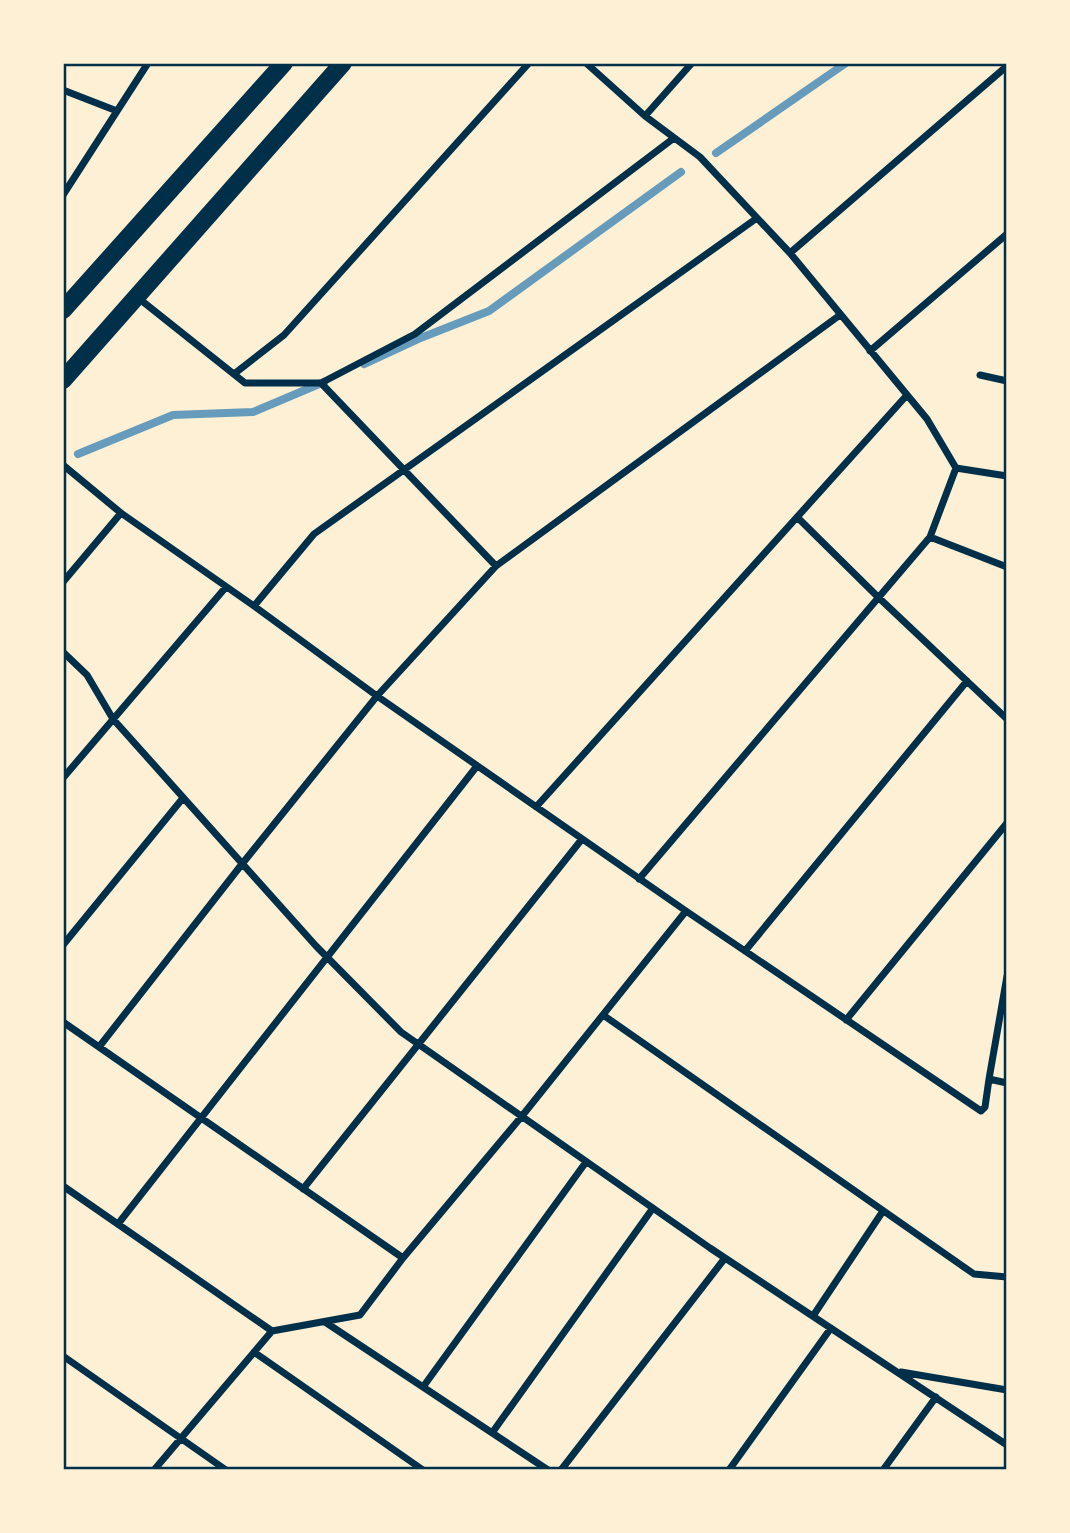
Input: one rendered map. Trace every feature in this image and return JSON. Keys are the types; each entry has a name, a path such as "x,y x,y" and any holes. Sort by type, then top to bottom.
{"main road":[{"path":"63,310 284,63"},
{"path":"63,380 343,63"}],"street":[{"path":"63,195 66,185 148,63"},
{"path":"234,374 284,335 529,63"},
{"path":"586,63 645,116 700,157 790,253 927,419 956,468 1007,477"},
{"path":"645,116 692,63"},
{"path":"790,253 1007,66"},
{"path":"63,90 117,111"},
{"path":"137,296 245,383 321,383 415,334 674,138"},
{"path":"254,606 314,534 757,218"},
{"path":"870,351 1007,234"},
{"path":"99,1047 377,696 496,566 840,315"},
{"path":"980,375 1007,380"},
{"path":"321,383 496,566"},
{"path":"536,807 907,395"},
{"path":"63,465 121,513 377,696 639,879 981,1111 985,1107 1007,976"},
{"path":"639,879 930,537 956,468"},
{"path":"63,582 121,513"},
{"path":"797,517 1007,719"},
{"path":"930,537 1007,567"},
{"path":"63,778 226,587"},
{"path":"63,652 87,675 113,719 183,798 327,957 401,1032 725,1258 1007,1445"},
{"path":"745,951 967,681"},
{"path":"118,1224 477,766"},
{"path":"63,945 183,798"},
{"path":"846,1020 1007,823"},
{"path":"303,1189 582,839"},
{"path":"154,1470 272,1331 360,1315 403,1258 522,1116 686,911"},
{"path":"603,1015 974,1274 1007,1277"},
{"path":"63,1022 403,1258"},
{"path":"989,1079 1007,1083"},
{"path":"423,1387 586,1162"},
{"path":"63,1185 272,1331"},
{"path":"492,1433 653,1208"},
{"path":"813,1316 883,1211"},
{"path":"561,1470 725,1258"},
{"path":"324,1321 548,1470"},
{"path":"729,1470 831,1328"},
{"path":"254,1352 423,1470"},
{"path":"63,1356 226,1470"},
{"path":"896,1371 1007,1390"},
{"path":"883,1470 936,1397"}],"waterway":[{"path":"716,153 846,63"},
{"path":"364,364 489,311 681,172"},
{"path":"78,454 173,415 253,412 324,382"}]}
